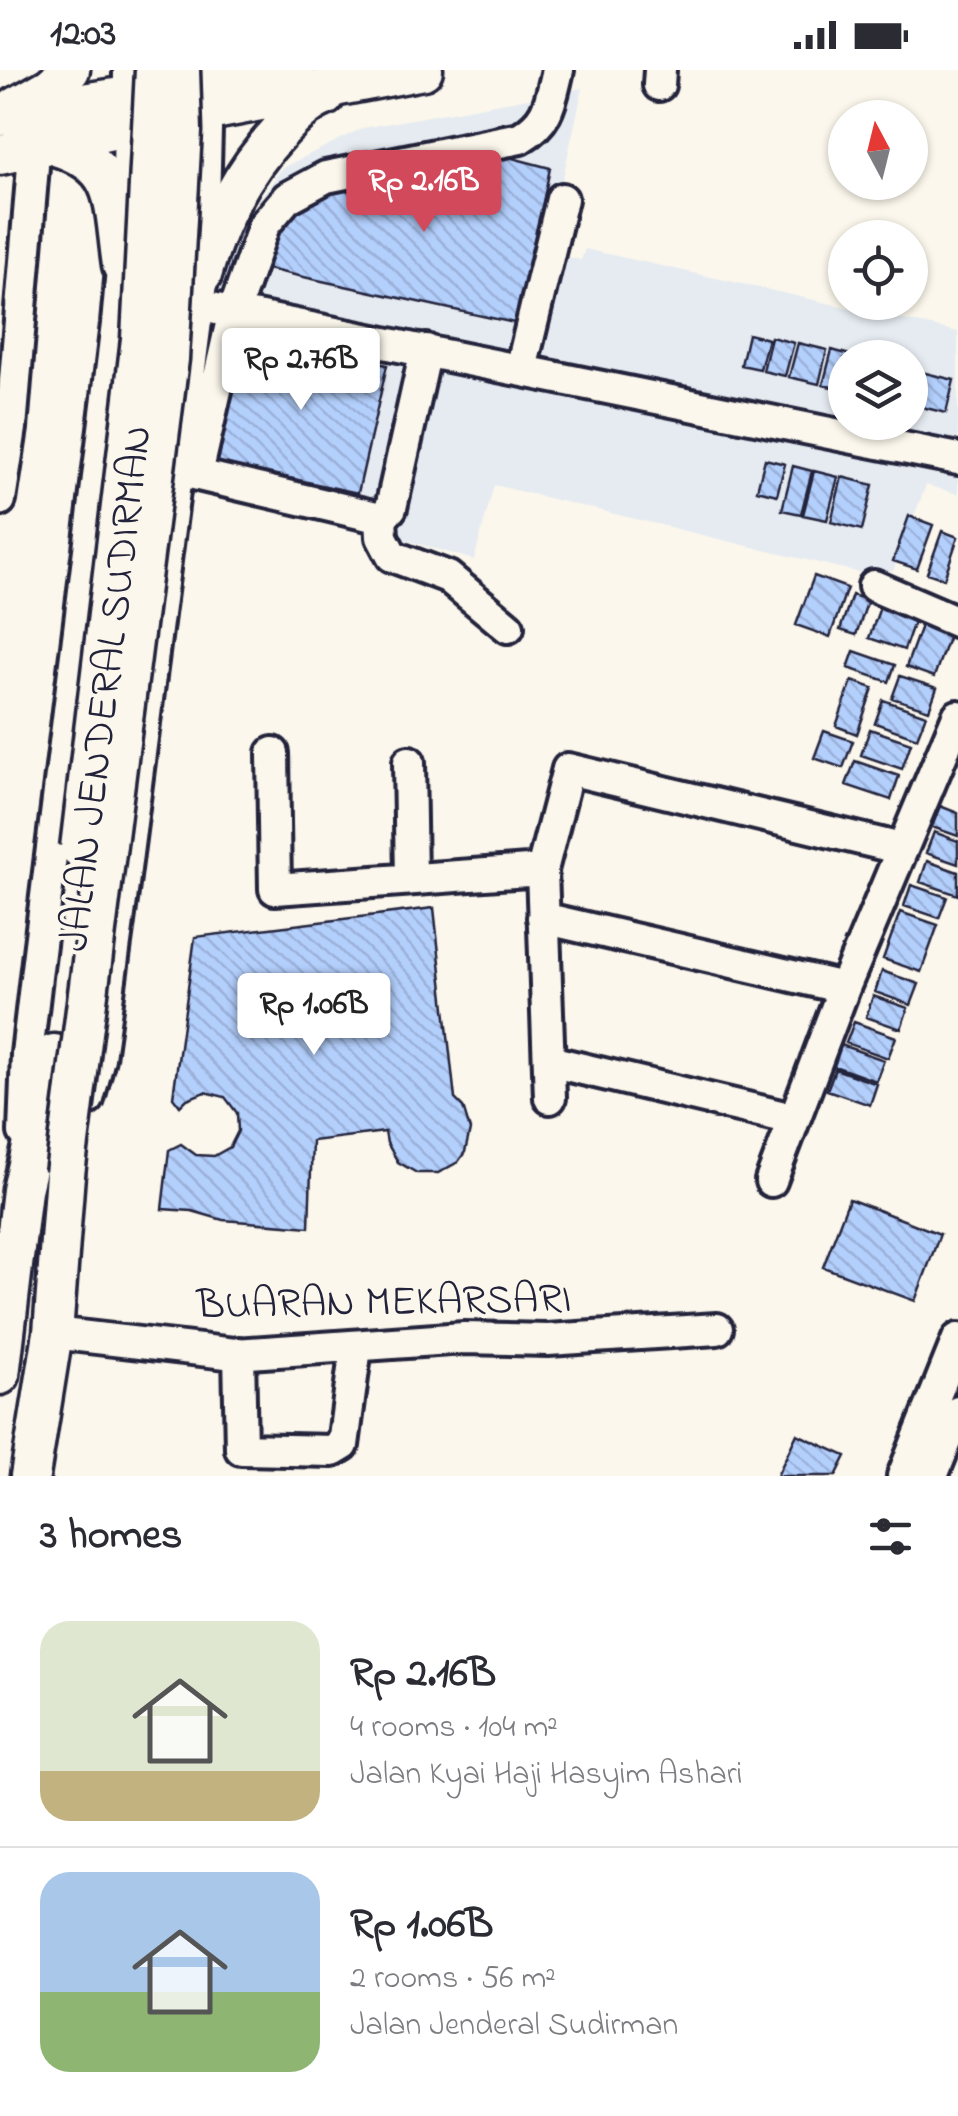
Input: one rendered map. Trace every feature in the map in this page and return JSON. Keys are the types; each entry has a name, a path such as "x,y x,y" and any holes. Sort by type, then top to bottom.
{"main road":[{"path":"0,115 41,94 70,70"},
{"path":"0,115 136,91 294,70"},
{"path":"200,289 214,230 241,177 264,148 317,99 355,85 422,70"},
{"path":"200,85 355,85"},
{"name":"JALAN JENDERAL SUDIRMAN","path":"30,1476 53,1332 64,1183 169,358 182,131 200,85"},
{"path":"25,148 136,91"},
{"name":"JALAN JENDERAL SUDIRMAN","path":"0,1374 23,1182 54,1054 104,671 141,339 136,91"},
{"path":"25,148 74,151 103,173 112,194 121,280"}],"street":[{"path":"382,518 187,472 234,311 264,225 287,198 326,177 520,138 537,128 547,114 558,70"},
{"name":"JALAN JENDERAL SUDIRMAN","path":"64,1183 100,1058 187,472 200,289 200,85"},
{"name":"JALAN JENDERAL SUDIRMAN","path":"23,1182 28,1054 121,280 136,91"},
{"path":"0,500 11,284 33,166 25,148"},
{"path":"521,369 562,200"},
{"path":"121,280 200,289 234,311 958,459"},
{"path":"426,350 391,508 382,518 382,536 392,556 448,576 508,627"},
{"path":"874,586 958,622"},
{"path":"771,1181 844,988 958,716"},
{"path":"273,753 276,889 542,870"},
{"path":"408,762 411,880"},
{"path":"550,1098 542,870 565,773 574,768 902,848"},
{"path":"544,918 844,988"},
{"path":"549,1061 793,1118"},
{"name":"BUARAN MEKARSARI","path":"53,1332 239,1353 464,1338 548,1340 717,1329"},
{"path":"903,1476 958,1338"},
{"path":"239,1353 241,1449 334,1452 342,1445 356,1347"},
{"path":"932,1476 958,1412"}],"shaded area":[{"path":"583,88 546,252 581,260 585,249 828,303 828,320 904,320 958,332 958,494 926,485 893,571 865,574 494,485 474,560 182,475 220,255 282,168 363,128"}],"building":[{"path":"478,149 550,168 519,324 267,269 277,215 356,174 414,185 423,160 467,167"},
{"path":"243,334 387,365 358,493 215,462"},
{"path":"748,334 768,339 760,369 741,365"},
{"path":"771,337 794,343 785,376 763,371"},
{"path":"798,343 827,350 819,384 789,377"},
{"path":"928,374 954,380 946,413 928,408"},
{"path":"765,459 785,464 777,495 757,490"},
{"path":"793,466 812,471 801,514 782,510"},
{"path":"814,471 838,477 827,520 803,515"},
{"path":"842,477 873,485 862,530 831,522"},
{"path":"909,516 933,525 917,569 893,561"},
{"path":"942,531 958,537 944,579 927,573"},
{"path":"814,576 847,588 830,637 796,625"},
{"path":"852,595 868,600 856,635 840,630"},
{"path":"880,607 915,619 904,650 869,638"},
{"path":"923,620 951,630 934,677 906,667"},
{"path":"854,651 895,665 889,682 848,668"},
{"path":"900,676 937,688 929,710 892,698"},
{"path":"852,681 873,688 857,734 836,726"},
{"path":"883,700 926,715 917,738 875,723"},
{"path":"870,729 911,743 902,769 861,755"},
{"path":"824,731 853,741 843,768 814,758"},
{"path":"855,761 899,776 891,800 846,785"},
{"path":"940,806 958,813 958,836 932,827"},
{"path":"934,832 958,841 958,864 926,853"},
{"path":"927,861 958,872 958,895 920,882"},
{"path":"911,885 947,897 939,918 904,906"},
{"path":"434,908 455,1099 463,1107 470,1130 465,1152 458,1162 438,1173 417,1173 398,1162 385,1132 312,1141 309,1227 223,1220 192,1211 162,1209 169,1150 181,1144 196,1155 214,1156 230,1147 238,1131 237,1113 225,1097 205,1092 180,1106 173,1097 195,937"},
{"path":"900,912 938,925 921,972 883,959"},
{"path":"882,971 919,984 911,1005 875,992"},
{"path":"873,996 908,1008 901,1029 866,1017"},
{"path":"854,1022 896,1037 888,1058 846,1043"},
{"path":"841,1045 884,1060 876,1081 834,1066"},
{"path":"835,1069 877,1084 870,1105 827,1090"},
{"path":"849,1199 940,1234 915,1301 823,1267"},
{"path":"797,1434 846,1456 836,1476 777,1476"}]}
